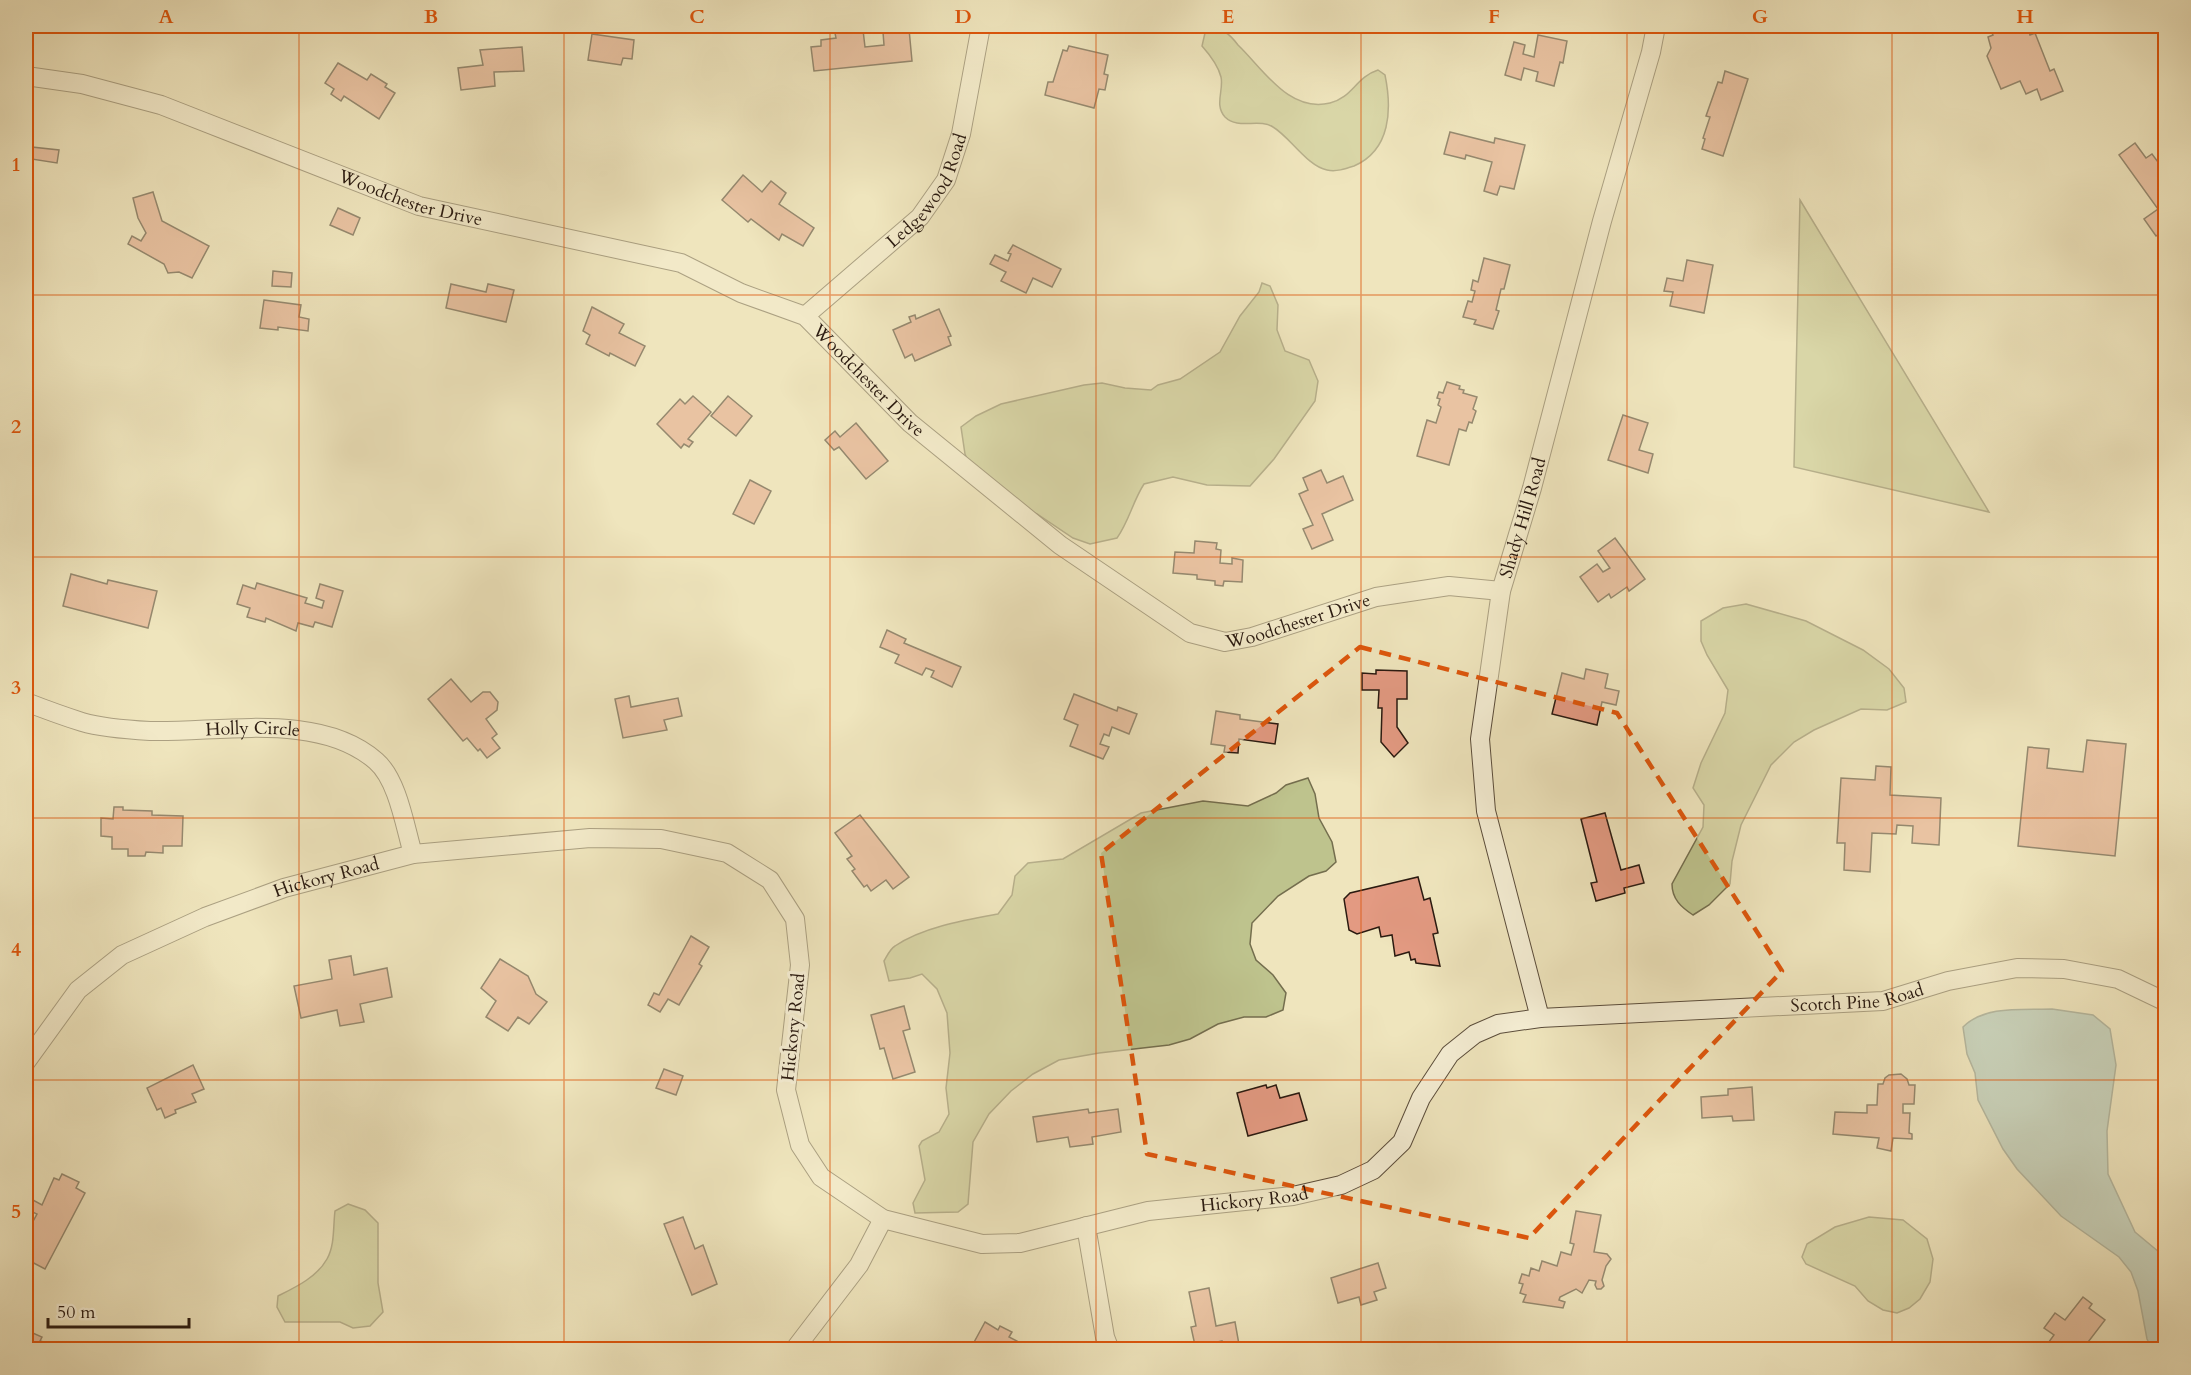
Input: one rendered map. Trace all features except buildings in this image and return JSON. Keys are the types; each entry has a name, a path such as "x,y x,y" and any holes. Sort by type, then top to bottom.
{"street":[{"name":"Ledgewood Road","path":"805,316 920,217 946,180 961,134 981,26"},
{"name":"Shady Hill Road","path":"1540,1018 1486,811 1480,739 1501,591 1532,488 1602,221 1651,52 1656,26"},
{"name":"Woodchester Drive","path":"26,76 82,84 161,105 419,206 681,263 741,293 805,316 910,423 1060,545 1190,633 1225,642 1252,637 1376,597 1449,586 1501,591"},
{"name":"Holly Circle","path":"26,702 84,723 150,731 243,728 305,731 350,743 378,762 394,787 413,854"},
{"name":"Hickory Road","path":"26,1062 78,990 122,955 205,917 284,888 413,854 590,838 661,839 727,854 770,880 795,919 800,965 786,1090 800,1145 821,1177 884,1219 982,1244 1020,1243 1148,1211 1293,1196 1341,1185 1373,1170 1402,1142 1421,1098 1449,1054 1475,1034 1498,1024 1540,1018"},
{"name":"Scotch Pine Road","path":"1540,1018 1883,1001 1948,981 2017,968 2064,969 2118,980 2166,1002"},
{"path":"794,1350 859,1264 884,1219"},
{"path":"1086,1226 1103,1327 1110,1350"}],"highlighted area":[{"path":"1360,647 1617,713 1782,971 1529,1238 1147,1154 1101,853"}],"green space":[{"path":"1212,29 1229,35 1278,87 1302,102 1330,103 1344,97 1371,73 1378,70 1385,75 1388,115 1382,139 1375,150 1354,166 1327,170 1313,163 1273,127 1261,123 1242,124 1230,121 1220,108 1222,82 1220,73 1202,46 1205,33"},
{"path":"1800,200 1989,512 1794,467"},
{"path":"1262,283 1270,286 1278,305 1277,330 1285,351 1309,360 1318,381 1315,401 1274,459 1250,486 1207,485 1173,477 1144,484 1117,538 1090,544 1073,538 1037,514 1004,501 975,479 965,454 961,427 976,416 1001,404 1084,385 1102,383 1151,390 1158,385 1180,379 1220,352 1240,316 1259,292"},
{"path":"1746,604 1806,621 1863,650 1889,669 1904,688 1906,702 1887,710 1861,709 1814,730 1794,742 1771,765 1741,825 1732,861 1730,884 1709,905 1693,915 1678,902 1672,884 1703,827 1704,805 1693,788 1701,763 1725,713 1728,690 1701,641 1701,621 1723,608"},
{"path":"1308,778 1315,794 1319,818 1332,842 1336,862 1326,871 1309,876 1278,896 1252,923 1250,944 1256,960 1273,975 1286,993 1283,1010 1266,1017 1244,1017 1218,1024 1190,1039 1169,1045 1059,1060 1033,1074 1011,1091 989,1114 973,1142 968,1204 958,1212 915,1213 913,1203 925,1180 919,1146 922,1141 939,1132 949,1114 946,1088 950,1053 947,1013 937,989 922,974 889,981 884,961 892,949 906,939 931,929 998,914 1012,895 1015,876 1028,863 1063,859 1141,813 1203,801 1248,806 1276,793 1286,785"},
{"path":"348,1204 365,1210 378,1223 378,1283 383,1312 370,1326 353,1328 340,1322 285,1322 277,1307 278,1296 306,1281 323,1265 331,1248 335,1211"},
{"path":"1869,1217 1903,1220 1927,1239 1933,1259 1930,1282 1920,1299 1909,1308 1897,1313 1883,1310 1868,1301 1855,1286 1806,1264 1802,1257 1807,1244 1835,1227"}],"water":[{"path":"2052,1009 2093,1015 2110,1029 2116,1065 2107,1131 2108,1174 2135,1232 2165,1257 2165,1349 2152,1349 2147,1339 2138,1291 2131,1272 2119,1257 2061,1216 2017,1169 2003,1149 1978,1100 1975,1073 1967,1054 1963,1027 1982,1015 1993,1012"}]}
